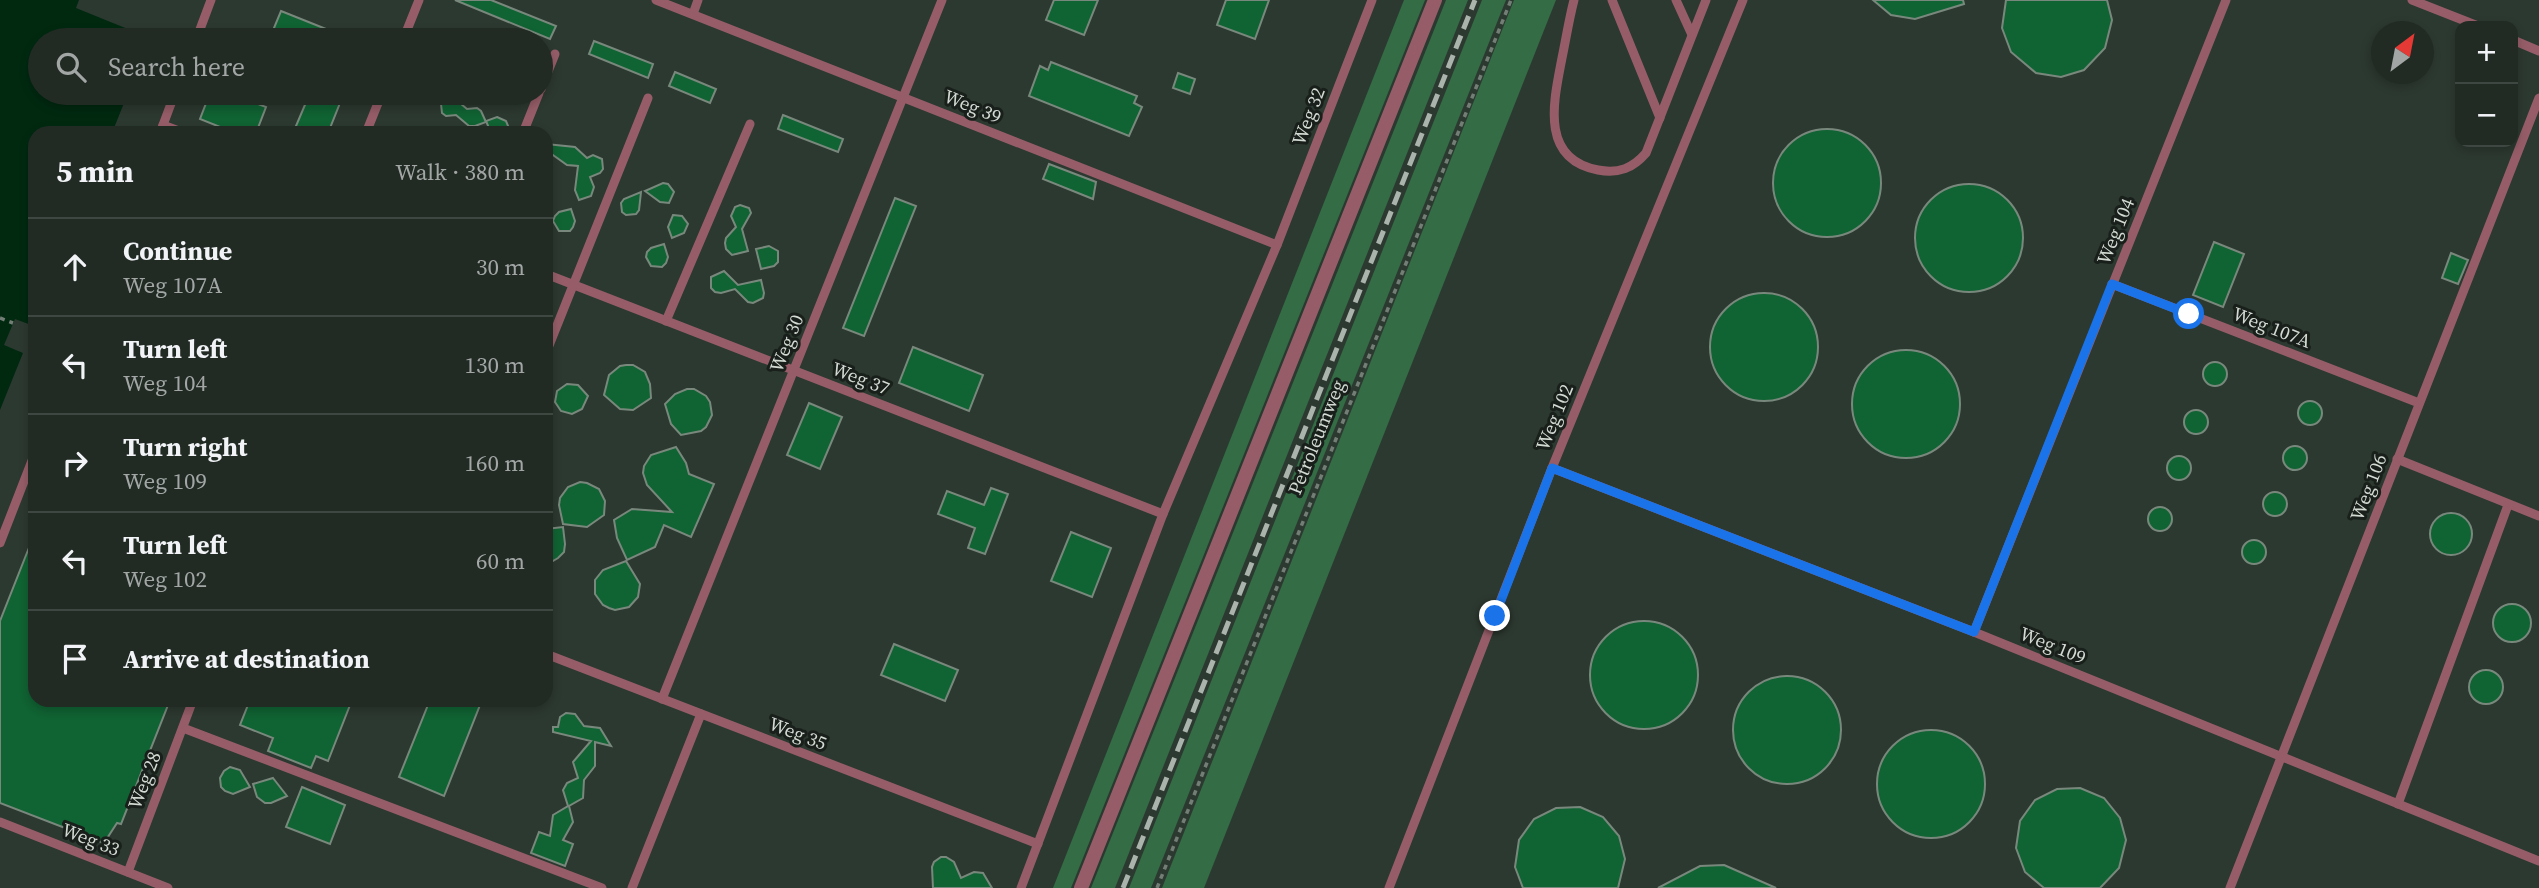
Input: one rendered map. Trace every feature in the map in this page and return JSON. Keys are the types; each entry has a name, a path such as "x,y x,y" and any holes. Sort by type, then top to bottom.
{"street":[{"path":"1081,888 1435,0"}],"lane":[{"path":"200,28 211,0"},
{"path":"408,28 419,0"},
{"name":"Weg 39","path":"656,0 1277,245"},
{"path":"693,14 698,0"},
{"name":"Weg 30","path":"662,699 942,0"},
{"name":"Weg 32","path":"1021,888 1163,514 1277,245 1371,0"},
{"path":"1574,0 1553,115 1554,128 1563,148 1570,156 1591,169 1614,172 1637,164 1646,153 1706,0"},
{"path":"1612,0 1660,118"},
{"path":"1676,0 1692,35"},
{"name":"Weg 102","path":"1389,888 1552,468 1743,0"},
{"name":"Weg 104","path":"1974,632 2226,0"},
{"path":"2412,0 2465,21"},
{"path":"2518,42 2539,51"},
{"path":"553,59 555,54"},
{"path":"553,334 648,98"},
{"name":"Weg 106","path":"2230,888 2539,98"},
{"path":"162,126 170,105"},
{"path":"369,126 377,105"},
{"path":"526,126 534,105"},
{"path":"666,321 750,124"},
{"name":"Weg 37","path":"553,277 1163,514"},
{"name":"Weg 107A","path":"2112,284 2419,403"},
{"path":"2397,459 2539,516"},
{"name":"Weg 109","path":"1552,468 1974,632 2539,861"},
{"path":"0,543 28,471"},
{"path":"2398,804 2508,505"},
{"name":"Weg 35","path":"553,657 1038,844"},
{"name":"Weg 28","path":"128,872 190,707"},
{"path":"632,888 701,714"},
{"path":"183,728 602,888"},
{"name":"Weg 33","path":"0,822 168,888"}],"path":[{"name":"Petroleumweg","path":"1157,888 1511,0"},
{"path":"0,318 13,323"}],"shaded area":[{"path":"0,0 79,0 76,8 125,28 28,28 28,105 123,105 115,126 28,126 28,324 15,319 4,345 23,353 0,410"},
{"path":"1404,0 1425,0 1071,888 1053,888"},
{"path":"1446,0 1468,0 1115,888 1091,888"},
{"path":"1482,0 1506,0 1151,888 1129,888"},
{"path":"1514,0 1556,0 1204,888 1162,888"}],"building":[{"path":"455,0 491,0 556,26 553,32 553,28 523,28"},
{"path":"1054,0 1098,0 1084,35 1046,20"},
{"path":"1226,0 1269,0 1255,39 1217,25"},
{"path":"1873,0 1963,0 1964,4 1915,19 1891,15"},
{"path":"2006,0 2107,0 2112,20 2105,48 2084,70 2061,77 2036,73 2011,52 2002,28"},
{"path":"281,11 324,28 274,28"},
{"path":"594,41 653,64 648,78 589,54"},
{"path":"1051,62 1137,96 1134,103 1142,107 1129,136 1029,96 1040,66 1048,70"},
{"path":"675,72 716,89 710,103 669,86"},
{"path":"1178,73 1195,79 1190,94 1173,88"},
{"path":"205,105 266,107 259,126 218,126 200,119"},
{"path":"305,105 339,105 331,126 296,126"},
{"path":"441,105 477,108 486,122 469,126 456,115 446,116 442,113"},
{"path":"783,115 843,139 838,152 778,129"},
{"path":"497,117 506,121 508,126 488,126 486,121"},
{"path":"1827,129 1848,133 1865,145 1877,162 1881,183 1877,204 1865,221 1848,233 1827,237 1806,233 1789,221 1777,204 1773,183 1777,162 1789,145 1806,133"},
{"path":"553,145 575,147 587,158 593,155 602,159 603,169 590,177 594,187 591,196 579,200 575,190 578,166 567,165 553,155"},
{"path":"1049,164 1096,182 1093,199 1043,179"},
{"path":"663,183 668,184 674,192 669,203 660,202 645,191"},
{"path":"1969,184 1990,188 2007,200 2019,217 2023,238 2019,259 2007,276 1990,288 1969,292 1948,288 1931,276 1919,259 1915,238 1919,217 1931,200 1948,188"},
{"path":"641,192 636,214 626,215 622,212 621,203 624,199"},
{"path":"895,198 916,206 864,336 843,328"},
{"path":"740,205 749,208 751,213 742,229 748,251 732,255 726,249 725,243 736,227 731,216 735,207"},
{"path":"571,209 575,221 573,227 570,231 559,231 553,221 555,216"},
{"path":"673,215 682,216 688,224 684,233 672,238 668,227"},
{"path":"2214,242 2244,254 2223,307 2193,295"},
{"path":"664,244 668,257 666,263 662,267 651,266 646,257 647,252"},
{"path":"769,246 778,251 778,262 774,266 761,269 756,249"},
{"path":"2451,253 2468,260 2458,284 2442,278"},
{"path":"724,271 738,285 761,280 763,298 753,303 748,302 735,289 715,292 711,288 711,277"},
{"path":"1764,293 1785,297 1802,309 1814,326 1818,347 1814,368 1802,385 1785,397 1764,401 1743,397 1726,385 1714,368 1710,347 1714,326 1726,309 1743,297"},
{"path":"913,347 983,375 969,411 899,383"},
{"path":"1906,350 1927,354 1944,366 1956,383 1960,404 1956,425 1944,442 1927,454 1906,458 1885,454 1868,442 1856,425 1852,404 1856,383 1868,366 1885,354"},
{"path":"2215,362 2226,369 2227,374 2220,385 2215,386 2204,379 2203,374 2210,363"},
{"path":"633,365 645,372 650,384 651,398 633,410 620,409 604,395 609,375 620,366"},
{"path":"567,384 578,385 588,396 582,409 572,414 561,411 555,402 557,391"},
{"path":"694,389 706,396 712,415 701,431 681,435 671,424 665,404 675,394"},
{"path":"2310,401 2321,408 2322,413 2315,424 2310,425 2299,418 2298,413 2305,402"},
{"path":"809,403 842,417 820,469 787,455"},
{"path":"2196,410 2207,417 2208,422 2201,433 2196,434 2185,427 2184,422 2191,411"},
{"path":"2295,446 2306,453 2307,458 2300,469 2295,470 2284,463 2283,458 2290,447"},
{"path":"676,447 689,474 714,484 691,537 664,525 655,547 627,560 617,538 614,520 632,509 672,512 647,485 643,473 651,455"},
{"path":"2179,456 2190,463 2191,468 2184,479 2179,480 2168,473 2167,468 2174,457"},
{"path":"580,482 599,489 605,501 604,515 587,527 563,524 559,505 560,498 568,487"},
{"path":"991,488 1008,494 985,554 968,548 975,528 938,514 947,491 984,505"},
{"path":"2275,492 2286,499 2287,504 2280,515 2275,516 2264,509 2263,504 2270,493"},
{"path":"2160,507 2168,511 2172,519 2168,527 2160,531 2152,527 2148,519 2152,511"},
{"path":"2451,513 2466,519 2472,534 2466,549 2451,555 2436,549 2430,534 2436,519"},
{"path":"563,527 565,544 564,552 553,561 553,528"},
{"path":"1071,532 1111,548 1092,597 1051,581"},
{"path":"2254,540 2265,547 2266,552 2259,563 2254,564 2243,557 2242,552 2249,541"},
{"path":"28,550 28,707 167,707 121,824 117,823 104,843 0,803 0,621"},
{"path":"626,561 640,584 638,597 629,607 615,610 603,605 595,594 595,580 603,570"},
{"path":"2512,604 2525,610 2531,623 2525,636 2512,642 2499,636 2493,623 2499,610"},
{"path":"1644,621 1665,625 1682,637 1694,654 1698,675 1694,696 1682,713 1665,725 1644,729 1623,725 1606,713 1594,696 1590,675 1594,654 1606,637 1623,625"},
{"path":"894,644 958,670 945,701 881,675"},
{"path":"2486,670 2498,675 2503,687 2498,699 2486,704 2474,699 2469,687 2474,675"},
{"path":"1787,676 1808,680 1825,692 1837,709 1841,730 1837,751 1825,768 1808,780 1787,784 1766,780 1749,768 1737,751 1733,730 1737,709 1749,692 1766,680"},
{"path":"247,707 349,707 328,761 316,756 311,768 268,751 273,738 240,725"},
{"path":"427,707 479,707 444,796 399,777"},
{"path":"566,713 575,714 584,726 600,728 611,746 595,742 595,766 584,780 583,798 569,806 573,822 563,840 573,844 565,866 531,853 539,832 550,836 553,815 568,806 563,790 567,783 578,778 573,762 591,741 553,732 553,727 558,727 560,717"},
{"path":"1931,730 1952,734 1969,746 1981,763 1985,784 1981,805 1969,822 1952,834 1931,838 1910,834 1893,822 1881,805 1877,784 1881,763 1893,746 1910,734"},
{"path":"230,767 240,770 250,787 233,794 221,787 220,778"},
{"path":"273,778 287,796 265,803 257,797 253,784"},
{"path":"302,787 345,805 330,844 286,827"},
{"path":"2080,788 2104,798 2120,818 2126,840 2119,868 2100,888 2044,888 2025,872 2016,848 2020,821 2035,800 2057,789"},
{"path":"1580,807 1603,817 1619,836 1625,859 1618,888 1523,888 1515,867 1519,840 1534,819 1556,808"},
{"path":"941,857 954,862 961,878 974,872 983,873 992,888 933,888 932,867"},
{"path":"1724,865 1776,888 1658,888 1700,866"}],"railway":[{"path":"1123,888 1475,0"}],"route":[{"path":"1495,616 1552,468 1974,632 2112,284 2189,314"}]}
